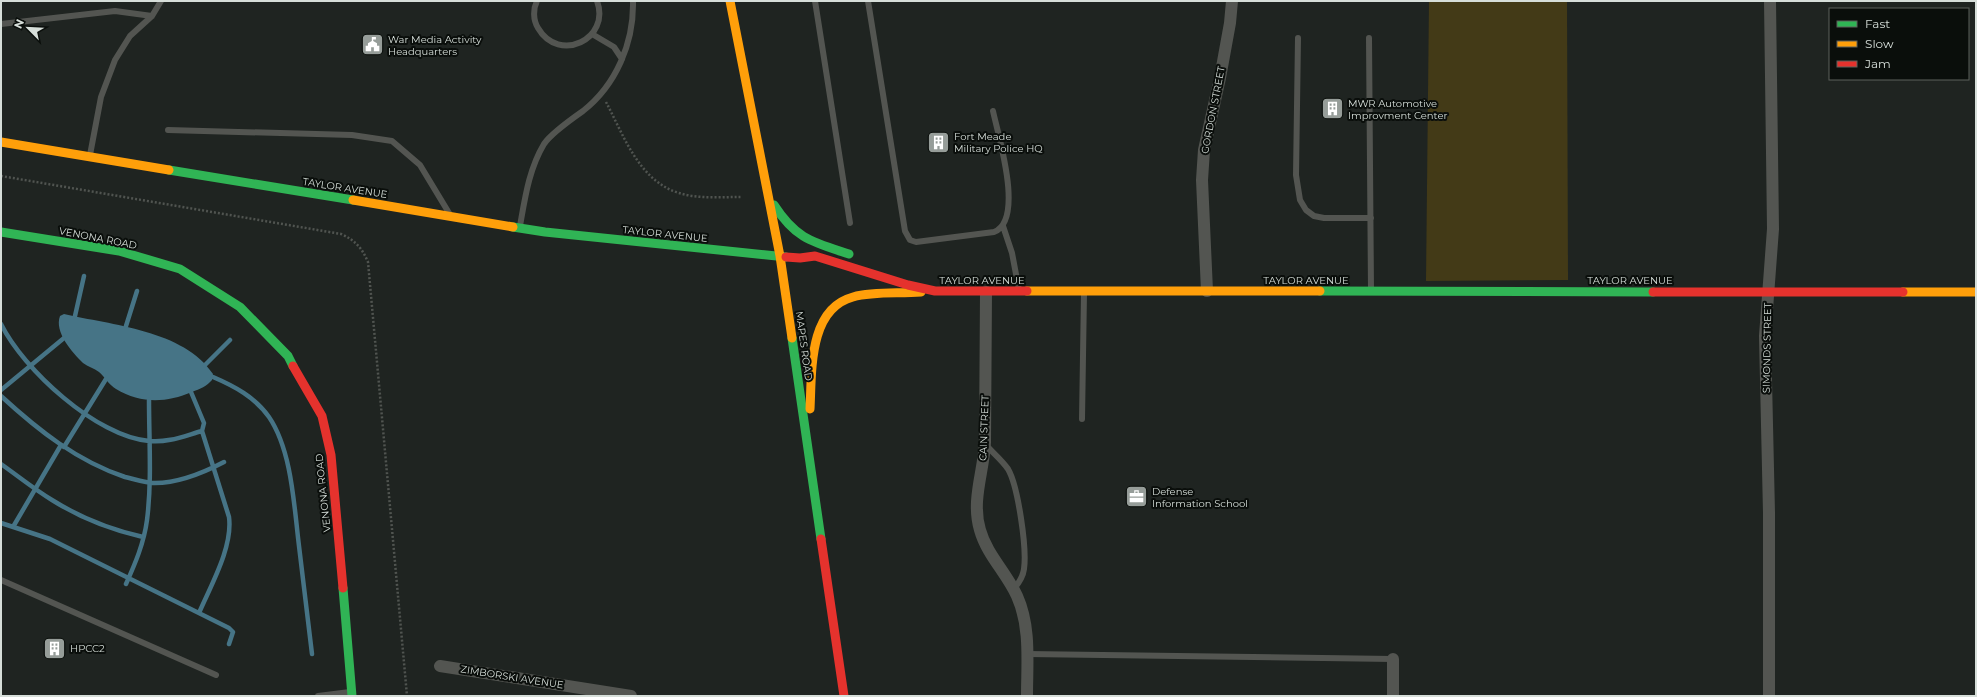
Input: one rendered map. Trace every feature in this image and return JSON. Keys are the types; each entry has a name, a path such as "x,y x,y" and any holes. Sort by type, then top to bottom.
{"street":[{"name":"MAPES ROAD","path":"730,1 780,256 844,696"},
{"name":"GORDON STREET","path":"1207,291 1202,180 1204,150 1220,78 1230,23 1232,1"},
{"name":"SIMONDS STREET","path":"1769,696 1769,513 1765,336 1773,229 1770,1"},
{"name":"TAYLOR AVENUE","path":"1,142 520,228 740,254 815,256 908,285 935,291 1371,290 1976,292"},
{"path":"768,194 786,224 799,236 859,257"},
{"name":"VENONA ROAD","path":"1,232 119,252 180,269 240,306 288,356 322,416 332,455 352,694"},
{"path":"887,268 935,291"},
{"path":"808,448 815,350 821,324 826,315 840,302 852,297 935,291"},
{"name":"CAIN STREET","path":"986,292 985,444 984,462 977,491 976,510 980,529 988,551 1013,590 1023,615 1027,654 1027,696"},
{"path":"1393,659 1393,696"},
{"name":"ZIMBORSKI AVENUE","path":"440,666 632,696"}],"lane":[{"path":"90,157 101,98 115,60 130,36 152,16 161,1"},
{"path":"537,1 534,15 536,25 542,35 551,42 561,46 583,42 592,34 600,14 597,1"},
{"path":"520,228 531,172 544,143 594,102 617,72 634,19 633,1"},
{"path":"815,1 850,224"},
{"path":"868,1 905,231 908,237 916,242 994,232 1003,226 1009,201 1006,171 993,111"},
{"path":"1,24 115,11 152,16"},
{"path":"592,34 614,47 622,59"},
{"path":"1298,38 1296,175 1300,200 1306,210 1314,216 1324,218 1371,218"},
{"path":"1369,38 1371,290"},
{"path":"168,130 352,135 392,141 420,165 451,216"},
{"path":"1003,226 1012,252 1019,291"},
{"path":"1082,420 1084,291"},
{"path":"985,444 1008,470 1016,492 1025,547 1024,569 1021,580 1013,590"},
{"path":"1,580 216,675"},
{"path":"1027,654 1393,659"},
{"path":"318,696 352,694"}],"path":[{"path":"606,102 642,169 661,184 671,190 685,194 741,197"}],"shaded area":[{"path":"1429,1 1567,1 1568,280 1426,281"}],"water":[{"path":"64,314 124,326 166,339 184,348 200,359 213,374 212,380 206,386 195,391 182,396 163,400 144,399 125,394 109,383 99,372 83,363 69,348 60,329 60,316"}],"waterway":[{"path":"75,316 84,276"},
{"path":"126,326 137,291"},
{"path":"1,324 26,361 64,398 85,414 107,427 129,437 149,441 163,441 176,439 202,431 204,423 191,392"},
{"path":"1,390 64,338"},
{"path":"205,365 230,340"},
{"path":"213,377 229,384 251,398 269,417 283,446 291,479 312,654"},
{"path":"64,447 106,379"},
{"path":"1,396 29,421 74,453 107,470 125,477 143,482 164,483 182,479 208,470 224,462"},
{"path":"126,584 136,561 146,529 149,505 150,475 149,400"},
{"path":"199,613 220,566 228,541 229,529 229,517 202,431"},
{"path":"13,527 61,445"},
{"path":"1,464 45,496 73,512 108,527 143,537"},
{"path":"1,523 50,539 229,628 233,632 229,644"}],"traffic: fast":[{"path":"169,170 353,200"},
{"path":"774,205 790,225 806,238 849,254"},
{"path":"513,227 545,232 786,257"},
{"path":"1,232 119,251 180,269 240,307 288,356 293,366"},
{"path":"1320,291 1653,292"},
{"path":"792,338 821,539"},
{"path":"343,588 352,696"}],"traffic: slow":[{"path":"730,1 780,256 792,338"},
{"path":"1,142 169,170"},
{"path":"353,200 513,227"},
{"path":"1027,291 1320,291"},
{"path":"810,409 811,378 815,344 820,328 828,314 838,304 861,295 921,292"},
{"path":"1903,292 1976,292"}],"traffic: jam":[{"path":"786,257 800,258 815,256 908,285 935,291 1027,291"},
{"path":"1653,292 1903,292"},
{"path":"293,366 322,416 331,455 343,588"},
{"path":"821,539 844,696"}],"place":[{"name":"War Media Activity Headquarters","path":"372,45"},
{"name":"MWR Automotive Improvment Center","path":"1332,109"},
{"name":"Fort Meade Military Police HQ","path":"939,142"},
{"name":"Defense Information School","path":"1137,497"},
{"name":"HPCC2","path":"54,648"}]}
